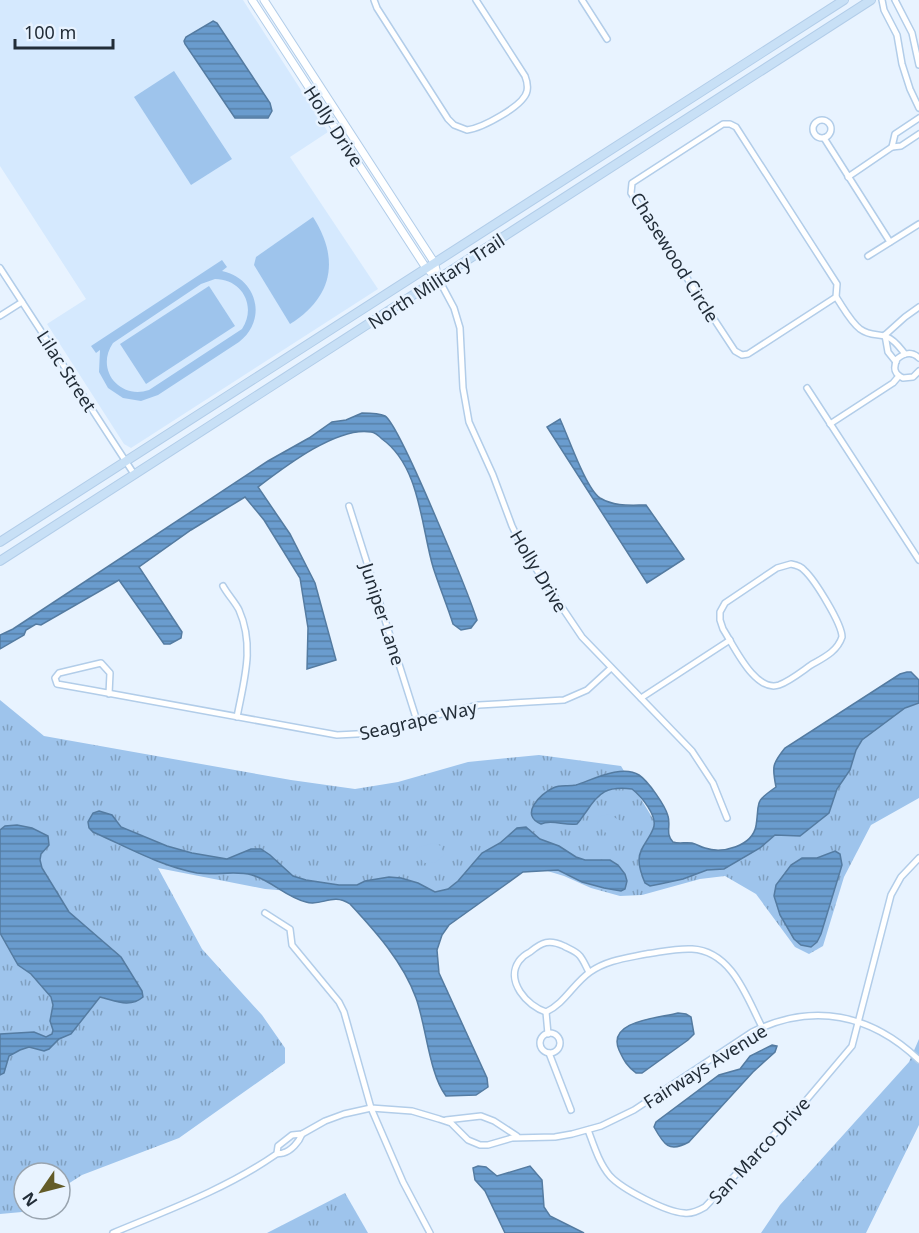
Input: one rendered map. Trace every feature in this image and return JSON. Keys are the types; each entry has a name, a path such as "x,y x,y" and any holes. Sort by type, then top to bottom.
{"main road":[{"name":"North Military Trail","path":"0,542 844,0"},
{"name":"North Military Trail","path":"0,561 871,0"}],"street":[{"name":"Holly Drive","path":"252,0 426,268 439,280"},
{"name":"Holly Drive","path":"264,0 434,262 439,280 454,308 460,328 463,388 469,422 524,551 570,621 611,668 692,751 713,783 728,818"},
{"path":"374,0 448,119 461,129 474,129 516,106 527,93 528,88 525,76 476,0"},
{"path":"582,0 607,39"},
{"path":"882,0 884,10 897,36 905,73 919,108"},
{"path":"895,0 912,33 919,65"},
{"path":"892,147 895,134 919,118"},
{"name":"Chasewood Circle","path":"836,297 748,354 742,355 735,351 631,193 632,183 723,124 736,127 837,284 836,297 856,326 876,336 885,335 894,341 905,354"},
{"path":"848,177 892,147 901,146 919,134"},
{"path":"824,138 890,242"},
{"path":"868,256 919,224"},
{"name":"Lilac Street","path":"0,270 134,474"},
{"path":"0,316 22,302"},
{"path":"896,362 888,352 885,335 919,307"},
{"path":"919,358 915,354 905,354 896,362 894,369 899,376 908,379 919,371"},
{"path":"831,424 893,383 899,376"},
{"path":"807,388 919,560"},
{"name":"Juniper Lane","path":"348,506 417,721"},
{"path":"791,564 801,567 808,574 839,621 842,631 840,642 834,650 784,683 775,686 763,684 755,678 730,640 720,620 720,612 725,603 777,568 791,564"},
{"path":"223,586 237,607 249,646 237,717"},
{"path":"641,698 730,640"},
{"name":"Seagrape Way","path":"109,694 110,673 101,663 59,673 55,678 57,684 109,694 237,717 350,736 375,734 479,705 564,700 587,690 611,668"},
{"name":"San Marco Drive","path":"588,1130 603,1166 626,1190 679,1213 699,1211 710,1202 848,1054 856,1039 858,1022 891,895 901,877 919,858"},
{"path":"265,914 290,929 292,945 339,1002 344,1012 371,1108 403,1182 430,1233"},
{"path":"546,1012 532,1006 523,996 515,974 521,959 540,944 550,941 575,951 589,972"},
{"path":"546,1012 560,1003 572,987 589,972 617,959 674,950 700,951 719,960 734,974 762,1028"},
{"path":"546,1012 548,1034"},
{"name":"Fairways Avenue","path":"113,1233 219,1187 268,1161 277,1153 284,1153 298,1142 302,1134 344,1114 371,1108 412,1110 451,1123 468,1140 480,1145 518,1137 555,1137 588,1130 616,1120 762,1028 786,1019 813,1015 858,1022 894,1038 919,1060"},
{"path":"548,1034 556,1036 560,1044 555,1052 549,1053 543,1050 540,1044 542,1037 548,1034"},
{"path":"549,1053 571,1110"},
{"name":"Fairways Avenue","path":"439,1119 451,1120 473,1115 481,1116 494,1121 518,1137"}],"shaded area":[{"path":"0,0 243,0 328,132 290,157 378,289 131,448 124,444 47,324 86,299 0,166"},
{"path":"213,21 217,23 270,103 272,111 268,118 235,118 185,44 186,37"},
{"path":"362,413 385,416 393,426 433,511 471,604 477,620 471,628 461,630 453,624 433,567 412,481 404,465 395,451 376,434 357,432 343,435 311,450 258,487 290,534 315,583 336,660 307,669 308,628 300,578 264,520 245,497 191,530 139,567 182,632 181,638 170,644 164,644 119,580 41,625 36,624 26,630 24,635 0,649 0,635 13,629 268,461 332,422 346,420"},
{"path":"560,419 583,474 595,493 611,503 646,505 684,559 647,583 547,427"},
{"path":"911,672 919,680 919,703 905,708 862,740 856,750 850,770 837,789 829,813 800,836 775,835 760,848 724,869 707,870 683,879 650,886 645,883 640,869 639,856 653,829 654,819 644,802 632,789 604,792 577,824 549,822 541,824 532,815 534,805 553,788 576,785 616,772 632,772 647,782 666,811 669,820 669,836 673,842 692,843 712,850 736,847 749,839 753,833 759,803 776,787 774,766 785,748 900,674"},
{"path":"99,811 112,815 121,827 167,846 227,859 251,849 261,849 293,876 339,885 357,885 365,881 389,877 418,883 435,892 448,889 482,853 500,843 517,828 526,827 540,839 559,846 576,857 585,860 610,860 618,865 627,881 625,889 621,891 582,882 558,870 523,872 449,925 442,935 437,950 439,973 487,1078 488,1087 476,1095 446,1096 440,1087 432,1062 416,998 404,972 388,948 350,904 338,899 317,903 306,902 252,875 197,873 157,861 93,832 88,822 93,813"},
{"path":"17,825 32,828 48,836 49,845 41,854 42,868 69,912 121,957 142,991 143,997 138,1001 127,1003 100,997 71,1034 59,1039 44,1051 29,1047 9,1056 4,1073 0,1075 0,1034 34,1032 46,1037 52,1034 53,1030 50,1021 53,1005 51,997 31,974 18,965 0,933 0,830 5,826"},
{"path":"835,851 840,854 842,865 821,934 811,947 801,945 794,939 780,915 774,896 776,885 791,865 802,858 817,858"},
{"path":"678,1013 691,1017 694,1034 642,1073 636,1073 626,1063 619,1050 617,1040 620,1032 637,1022"},
{"path":"772,1045 777,1046 775,1052 753,1072 689,1142 676,1147 664,1143 654,1127 656,1122 719,1075 740,1069 750,1056"},
{"path":"530,1166 542,1180 544,1207 550,1216 584,1233 505,1233 485,1191 475,1180 473,1168 486,1167 497,1176"}],"green space":[{"path":"174,71 232,159 191,185 134,97"},
{"path":"313,217 327,248 328,276 316,302 290,324 254,265 256,257"},
{"path":"222,260 227,267 222,271 244,282 254,301 256,312 254,323 239,342 158,395 141,401 123,398 108,388 99,372 100,350 96,353 91,346","holes":["215,279 225,280 239,289 247,303 248,311 242,329 149,390 128,391 113,380 107,363 108,353 113,343 201,284"]},
{"path":"209,286 235,326 146,384 120,344"},
{"path":"919,688 919,798 871,825 844,877 823,946 809,954 795,947 756,894 725,876 700,879 642,895 620,896 511,860 425,902 265,889 158,868 202,949 262,1015 285,1048 285,1063 179,1138 82,1175 72,1181 72,1161 12,1161 12,1213 0,1214 0,700 44,736 291,780 355,789 398,782 468,762 539,755 621,766 667,842 719,857 751,844 846,748"},
{"path":"608,814 621,821 621,831 617,839 613,840 597,824 598,817"},
{"path":"434,843 441,846 444,855 436,862 425,863 417,856 416,848"},
{"path":"919,1039 919,1125 866,1233 761,1233 780,1205 909,1062"},
{"path":"345,1193 368,1233 267,1233"}]}
